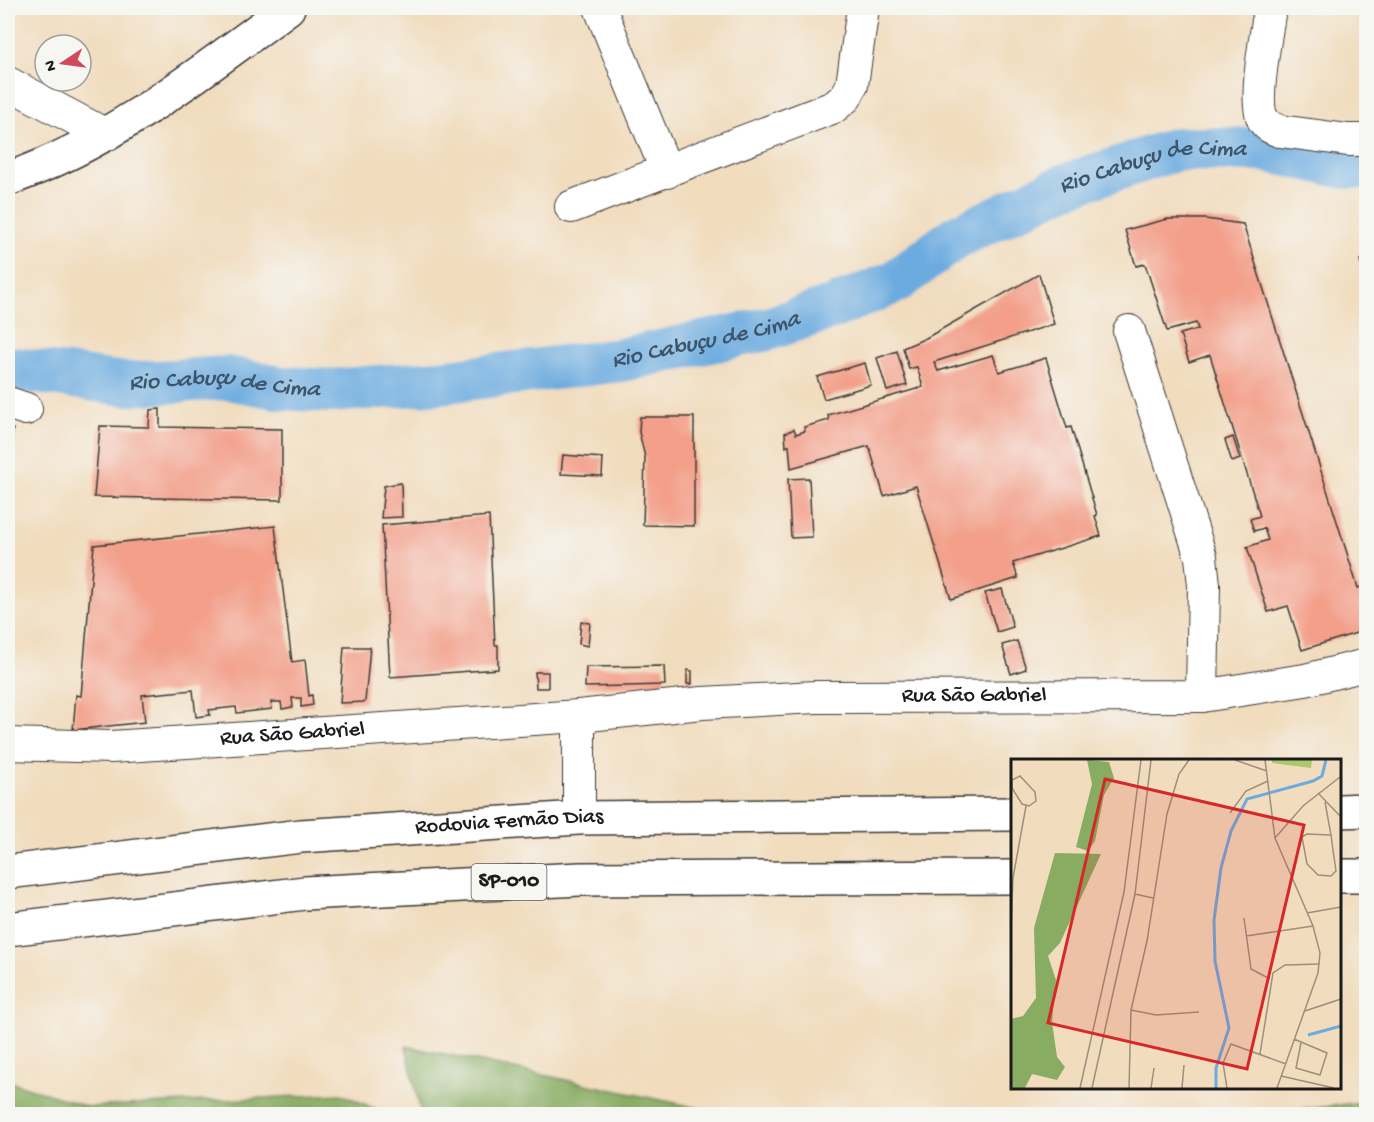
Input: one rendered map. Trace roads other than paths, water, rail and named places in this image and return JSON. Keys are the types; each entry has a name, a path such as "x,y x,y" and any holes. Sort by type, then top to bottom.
{"main road":[{"path":"8,180 106,135 179,89 288,8"},
{"path":"1341,811 1366,810"},
{"name":"Rodovia Fernão Dias","path":"8,872 301,836 579,818 1011,814"},
{"path":"1341,876 1366,876"},
{"name":"SP-010","path":"8,929 305,893 556,880 1011,877"}],"street":[{"path":"600,8 667,172"},
{"path":"571,207 834,107 846,97 852,85 863,8"},
{"path":"1270,8 1258,99 1263,121 1270,128 1280,131 1348,140 1366,140"},
{"path":"8,83 106,135"},
{"path":"1129,331 1201,557 1204,585 1202,696"},
{"name":"Rua São Gabriel","path":"8,744 111,747 579,716 702,703 816,697 1202,696 1305,680 1366,665"},
{"path":"579,716 579,818"}],"waterway":[{"name":"Rio Cabuçu de Cima","path":"8,368 125,384 228,378 281,388 331,391 440,382 621,360 768,329 834,307 895,282 956,237 1064,186 1177,149 1264,150 1345,167 1366,167"}]}
